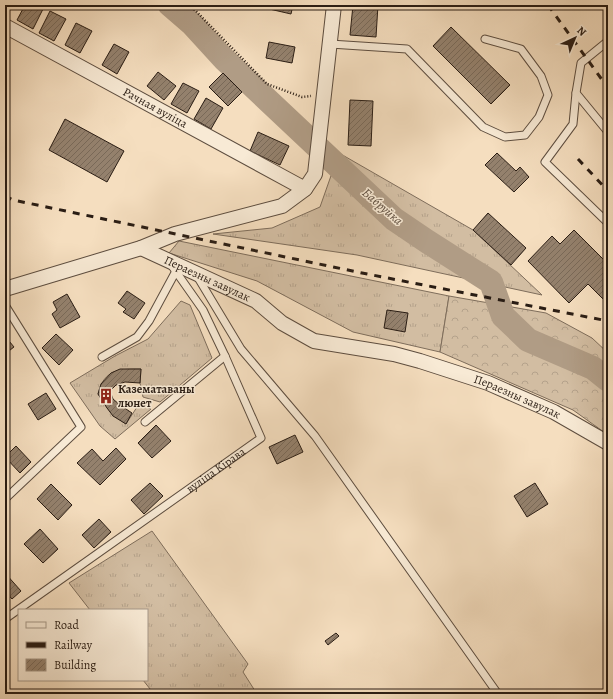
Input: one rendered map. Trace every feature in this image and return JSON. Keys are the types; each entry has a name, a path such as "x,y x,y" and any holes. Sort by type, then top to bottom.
{"street":[{"name":"Пераезны завулак","path":"141,248 175,234 282,206 306,189 315,174 334,5"},
{"name":"Рачная вуліца","path":"5,26 306,189"},
{"name":"Пераезны завулак","path":"141,248 256,301 282,323 314,341 394,354 488,383 554,412 608,444"},
{"path":"5,289 141,248"}],"lane":[{"path":"330,44 407,49 482,127 505,137 525,135 538,117 548,95 541,76 521,49 485,39"},
{"path":"608,41 581,63 573,124 545,162 608,223"},
{"path":"576,93 608,132"},
{"name":"вуліца Кірава","path":"19,609 261,438 203,310 167,259"},
{"path":"102,357 137,337 149,321 176,271"},
{"path":"195,272 241,349 315,436 498,694"},
{"path":"5,305 81,427 5,499"},
{"path":"145,422 225,356"},
{"name":"вуліца Кірава","path":"5,619 18,610"}],"path":[{"path":"190,5 267,84 302,97 324,93"}],"green space":[{"path":"339,153 473,230 542,295 357,255 213,234 272,228 320,207"},
{"path":"179,241 449,296 440,352 353,332 257,281 169,253"},
{"path":"449,296 546,313 592,338 608,353 608,435 573,410 440,352"},
{"path":"181,301 190,305 212,358 160,402 143,397 140,383 141,369 119,370 108,375 104,380 98,394 113,414 126,424 139,404 151,409 115,439 100,426 70,383 115,356 148,339"},
{"path":"152,531 248,664 243,672 257,694 154,694 144,681 148,681 148,609 89,609 69,583"}],"building":[{"path":"25,5 40,5 44,7 33,29 17,20"},
{"path":"266,5 293,5 291,14 265,8"},
{"path":"353,5 378,5 376,37 350,35"},
{"path":"50,11 66,19 54,41 39,33"},
{"path":"76,23 92,31 80,53 65,45"},
{"path":"451,27 510,85 491,104 433,46"},
{"path":"269,42 295,47 292,63 266,58"},
{"path":"114,44 129,52 117,74 102,65"},
{"path":"158,72 176,86 164,100 147,86"},
{"path":"223,73 242,92 228,106 209,87"},
{"path":"183,83 199,91 187,113 171,104"},
{"path":"206,98 223,108 211,129 194,119"},
{"path":"350,100 373,101 371,146 348,145"},
{"path":"65,119 124,151 107,182 49,150"},
{"path":"258,132 289,146 280,165 250,151"},
{"path":"497,153 516,171 520,167 529,177 514,192 485,165"},
{"path":"488,213 526,248 511,265 473,230"},
{"path":"574,230 608,264 608,304 588,284 569,303 528,261 552,236 560,244"},
{"path":"127,291 145,303 134,319 123,312 126,309 118,303"},
{"path":"67,294 80,317 60,328 52,314 57,310 53,302"},
{"path":"387,310 408,313 405,332 384,328"},
{"path":"56,334 73,350 59,365 42,348"},
{"path":"5,336 14,347 5,354"},
{"name":"Казематаваны люнет","path":"120,369 141,369 140,383 125,382 116,385 110,391 113,399 132,413 126,424 113,416 98,394 101,384 111,373"},
{"path":"46,393 56,409 38,420 28,404"},
{"path":"156,425 171,441 152,458 138,443"},
{"path":"295,435 303,452 277,464 269,447"},
{"path":"16,446 31,462 20,473 5,457"},
{"path":"116,448 126,459 100,485 77,463 92,449 103,461"},
{"path":"150,483 163,496 144,514 131,500"},
{"path":"535,483 548,504 527,517 514,496"},
{"path":"51,484 72,505 58,520 37,499"},
{"path":"99,519 111,532 94,548 82,535"},
{"path":"40,529 58,549 43,563 24,544"},
{"path":"5,573 21,591 12,599 5,591"},
{"path":"336,633 339,636 328,645 325,641"}],"waterway":[{"name":"Бабруйка","path":"170,5 192,24 224,59 394,219 491,282 503,316 528,340 593,368 608,380"}],"railway":[{"path":"548,5 608,88"},
{"path":"578,159 608,191"},
{"path":"5,196 13,200 362,273 608,321"}],"place":[{"name":"Казематаваны люнет","path":"106,396"}]}
